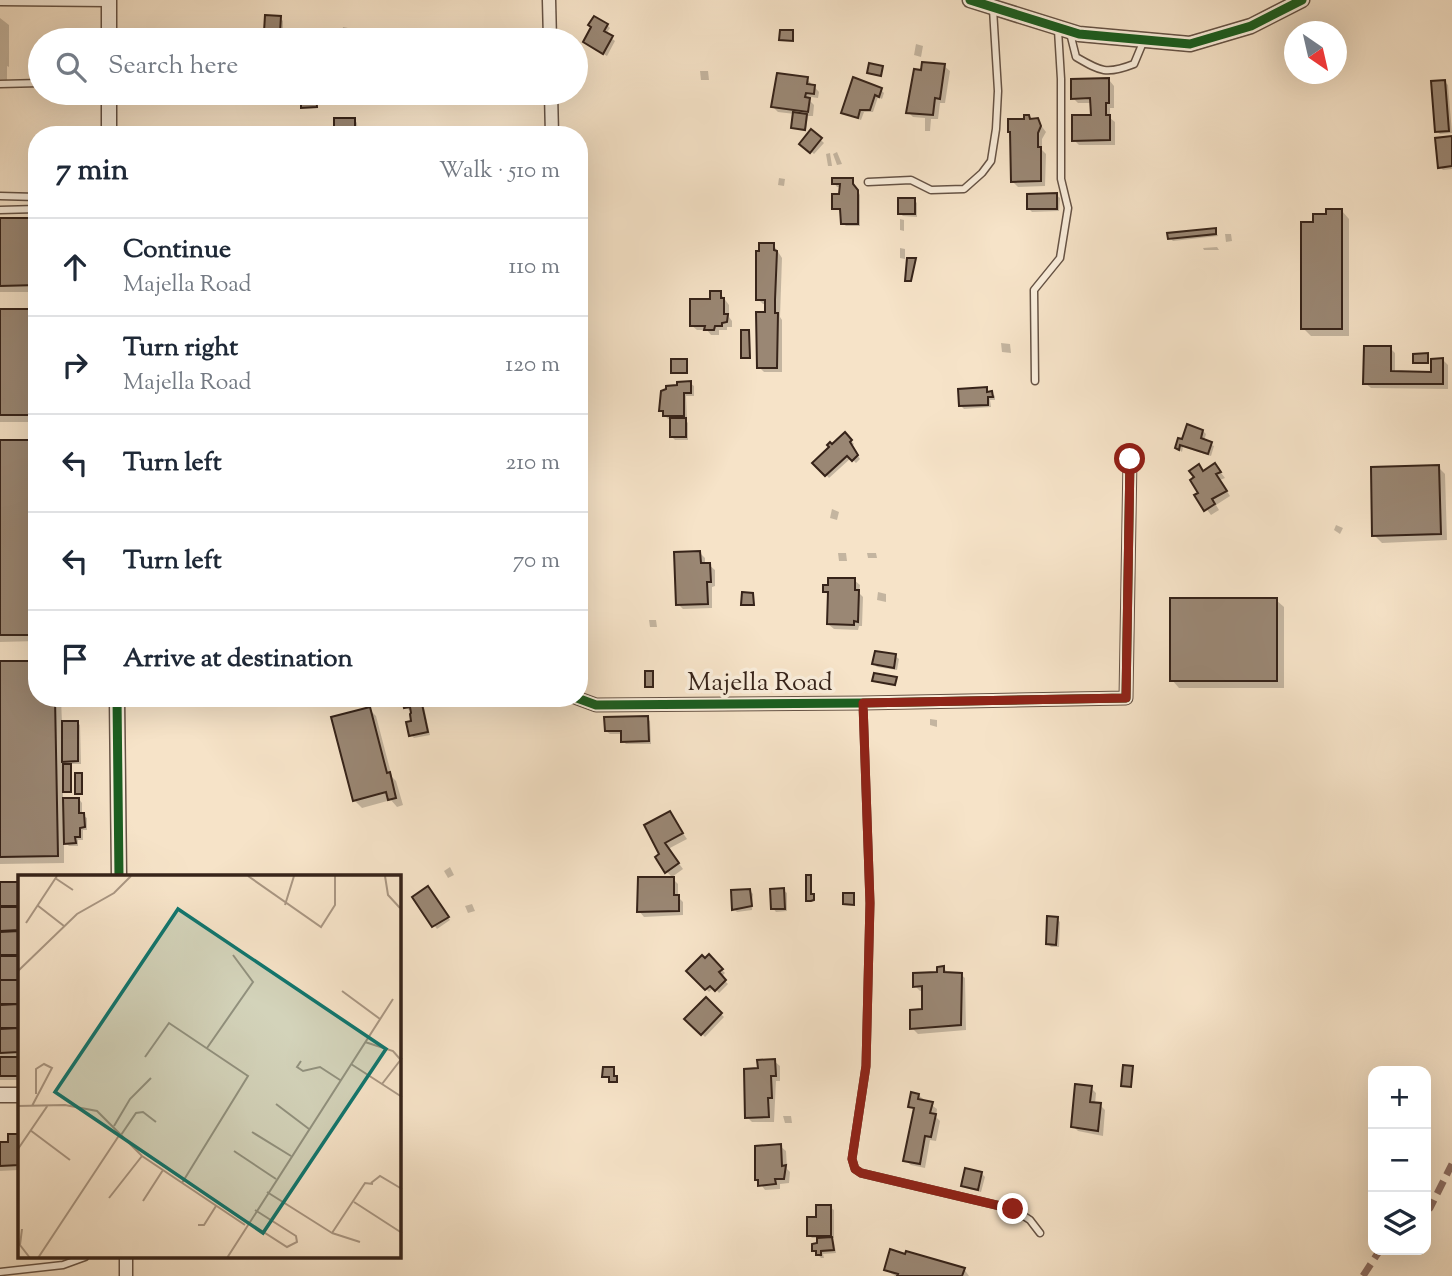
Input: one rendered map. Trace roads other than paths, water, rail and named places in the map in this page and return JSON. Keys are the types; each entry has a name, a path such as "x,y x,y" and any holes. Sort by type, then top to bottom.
{"street":[{"path":"549,0 550,28"},
{"path":"970,0 998,6 1064,29 1190,44 1251,26 1302,0"},
{"path":"109,1 109,28"},
{"path":"109,105 110,126"},
{"path":"551,105 552,126"},
{"name":"Majella Road","path":"588,702 596,705 863,703 1126,698 1130,459"},
{"path":"117,707 119,875"},
{"path":"0,1096 18,1095"},
{"path":"126,1258 126,1276"}],"lane":[{"path":"0,2 109,1"},
{"path":"868,182 911,180 930,190 964,189 991,161 998,91 998,6"},
{"path":"1064,29 1076,57 1101,71 1122,69 1135,64 1144,40"},
{"path":"1035,381 1034,290 1060,258 1068,208 1061,179 1064,29"},
{"path":"0,84 28,83"},
{"path":"0,196 28,197"},
{"path":"0,210 28,209"},
{"path":"863,703 870,903 866,1066 852,1159 855,1169 861,1173 1013,1209 1030,1220 1040,1233"},
{"path":"0,1272 63,1265 82,1258"}]}
